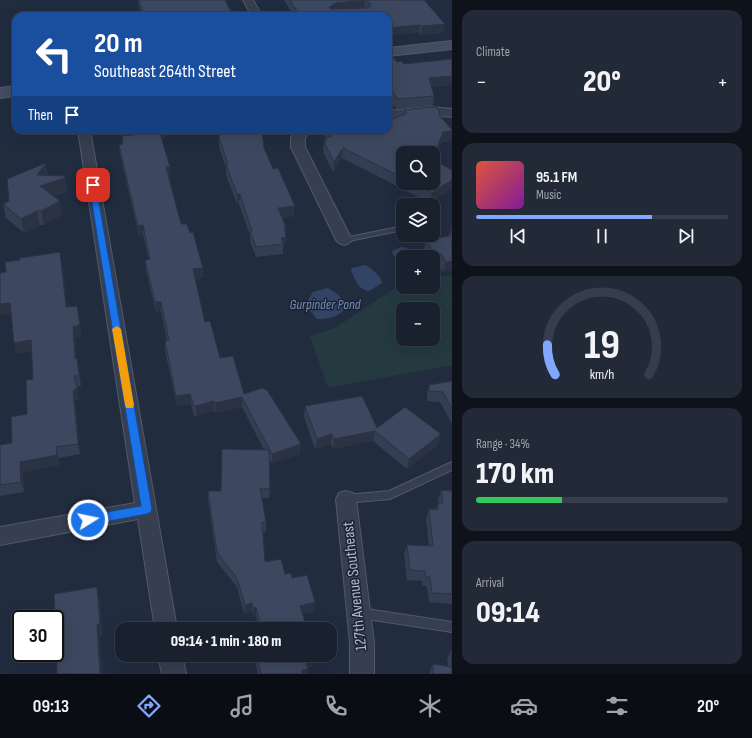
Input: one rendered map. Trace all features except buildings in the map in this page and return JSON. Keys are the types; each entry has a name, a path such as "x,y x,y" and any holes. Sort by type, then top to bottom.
{"street":[{"path":"248,0 255,12"},
{"path":"392,52 452,45"},
{"path":"0,93 12,92"},
{"path":"392,115 429,111 452,113"},
{"path":"85,134 165,622"},
{"path":"299,134 297,139 298,147 344,240"},
{"name":"127th Avenue Southeast","path":"346,499 362,643 362,674"},
{"path":"0,536 147,509"},
{"path":"171,662 174,674"}],"lane":[{"path":"344,240 396,229"},
{"path":"346,499 390,495 452,466"},
{"path":"359,613 452,627"}],"green space":[{"path":"452,275 452,365 328,388 310,336 335,328 396,288 396,294 440,294 440,276"}],"water":[{"path":"402,247 407,248 408,250 396,250 396,258 392,251"},
{"path":"365,265 376,272 382,283 369,291 362,289 351,270 352,268"},
{"name":"Gurpinder Pond","path":"327,288 339,296 344,302 346,308 340,314 333,317 317,319 305,305 313,292"}],"slow traffic":[{"path":"117,329 130,405"}],"route":[{"path":"88,520 147,509 93,185"}]}
